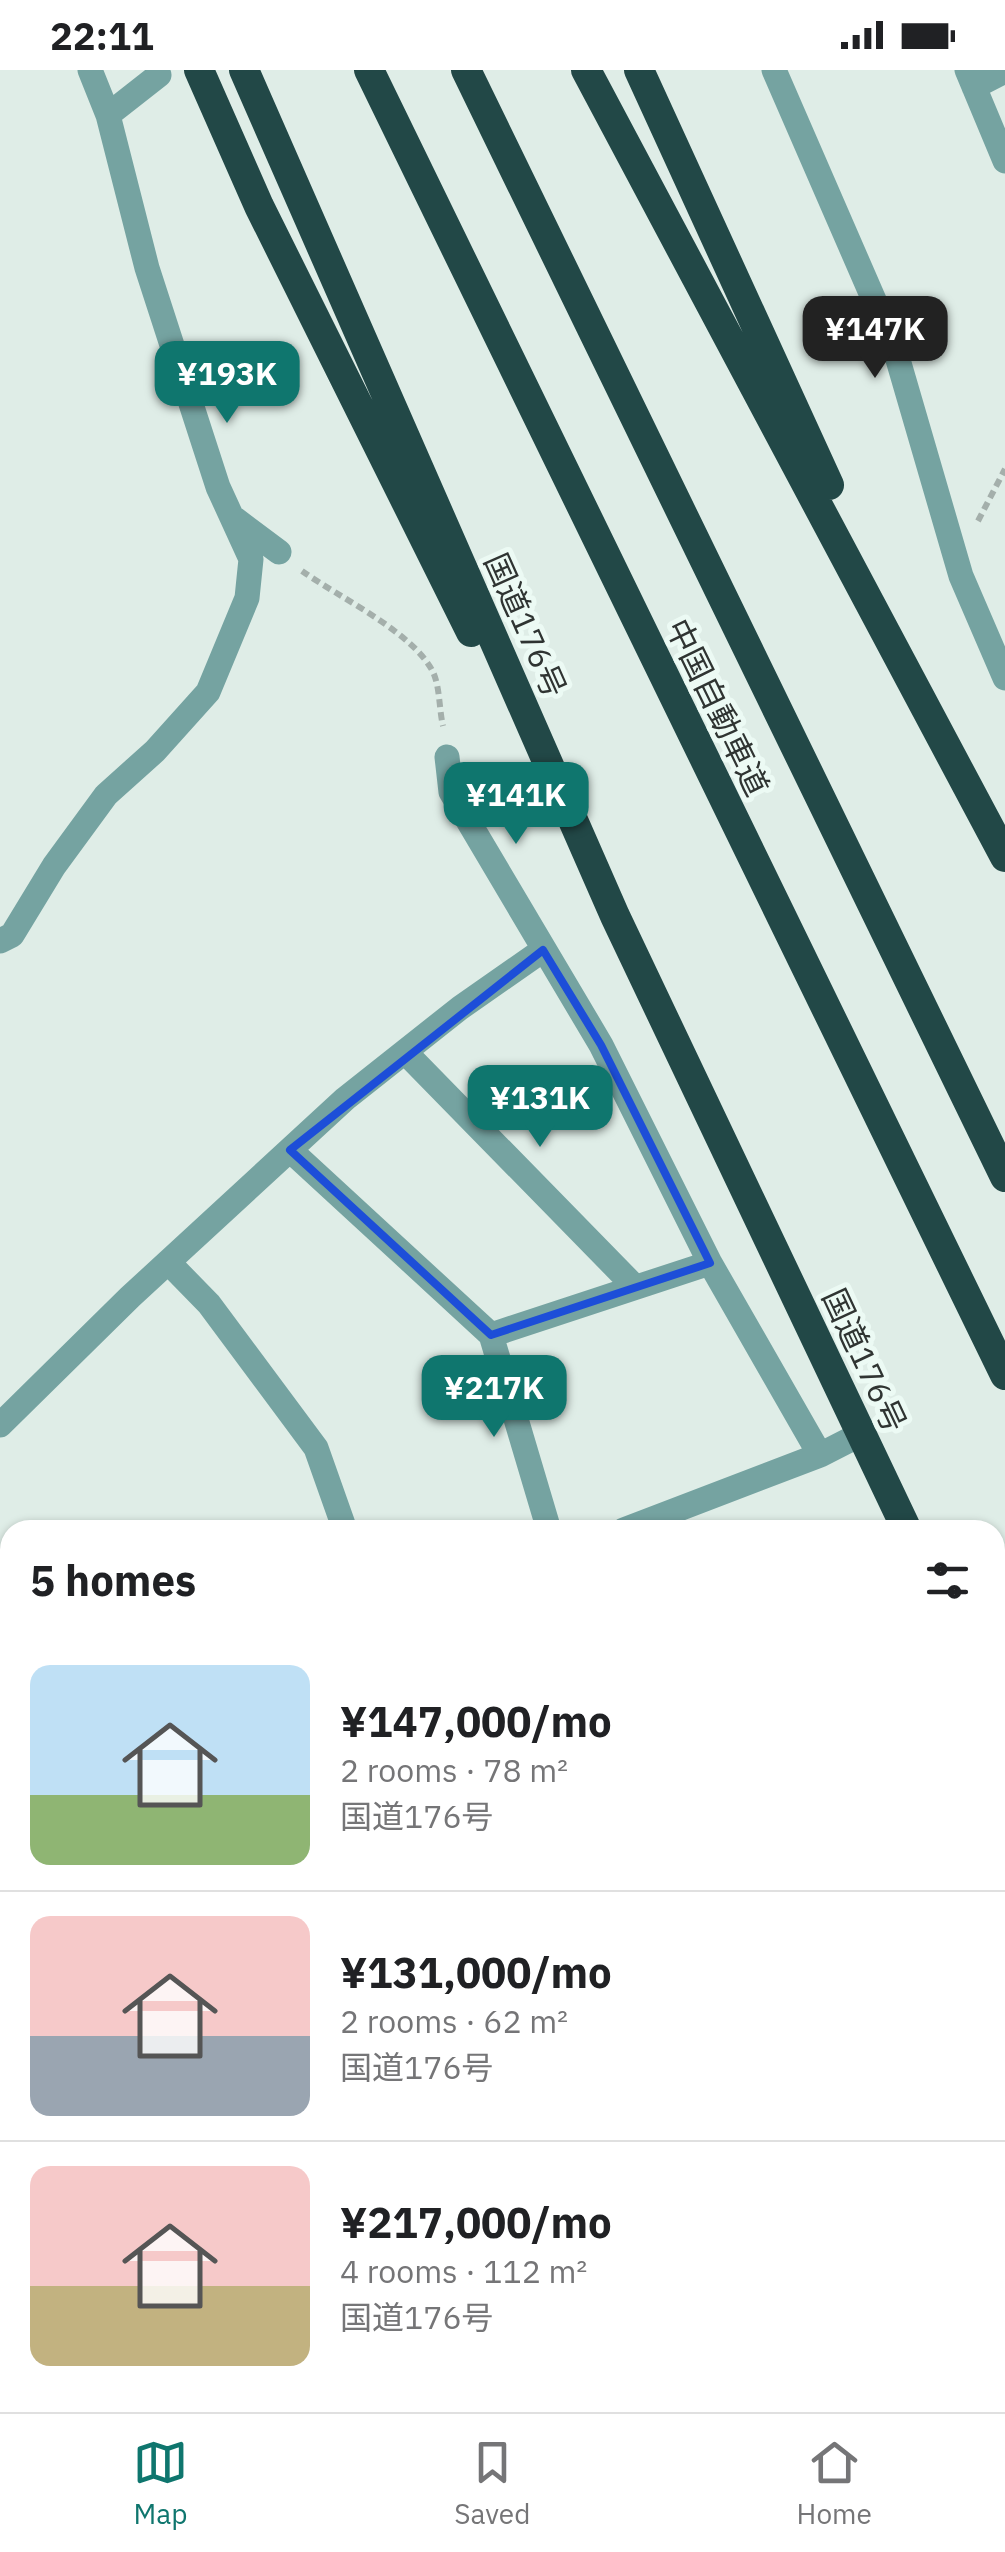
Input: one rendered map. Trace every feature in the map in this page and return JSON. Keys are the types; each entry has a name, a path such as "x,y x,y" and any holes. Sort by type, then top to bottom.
{"highway":[{"path":"199,70 259,206 614,916"},
{"name":"国道176号","path":"244,70 614,916 902,1520"},
{"name":"中国自動車道","path":"368,70 1005,1374"},
{"name":"中国自動車道","path":"466,70 1005,1178"},
{"path":"586,70 1005,857"},
{"path":"639,70 950,751"}],"street":[{"path":"0,940 12,936 54,866 106,794 156,751 208,692 247,598 251,559 218,487 147,268 108,115 90,70"},
{"path":"774,70 894,346 961,576 1005,678"},
{"path":"1005,71 971,78 1005,161"},
{"path":"108,115 159,74"},
{"path":"231,516 279,552"},
{"path":"447,757 451,792 601,1046 710,1263 820,1455"},
{"path":"0,1425 168,1262 346,1098 542,950"},
{"path":"405,1052 635,1287"},
{"path":"290,1150 491,1334 546,1520"},
{"path":"168,1262 209,1304 316,1448 341,1520"},
{"path":"491,1334 710,1263"},
{"path":"650,1520 820,1455 861,1434"}],"path":[{"path":"953,549 968,539 1005,469"},
{"path":"279,552 422,653 435,676 447,757"}],"highlighted area":[{"path":"543,950 601,1045 710,1263 491,1335 290,1150"}]}
